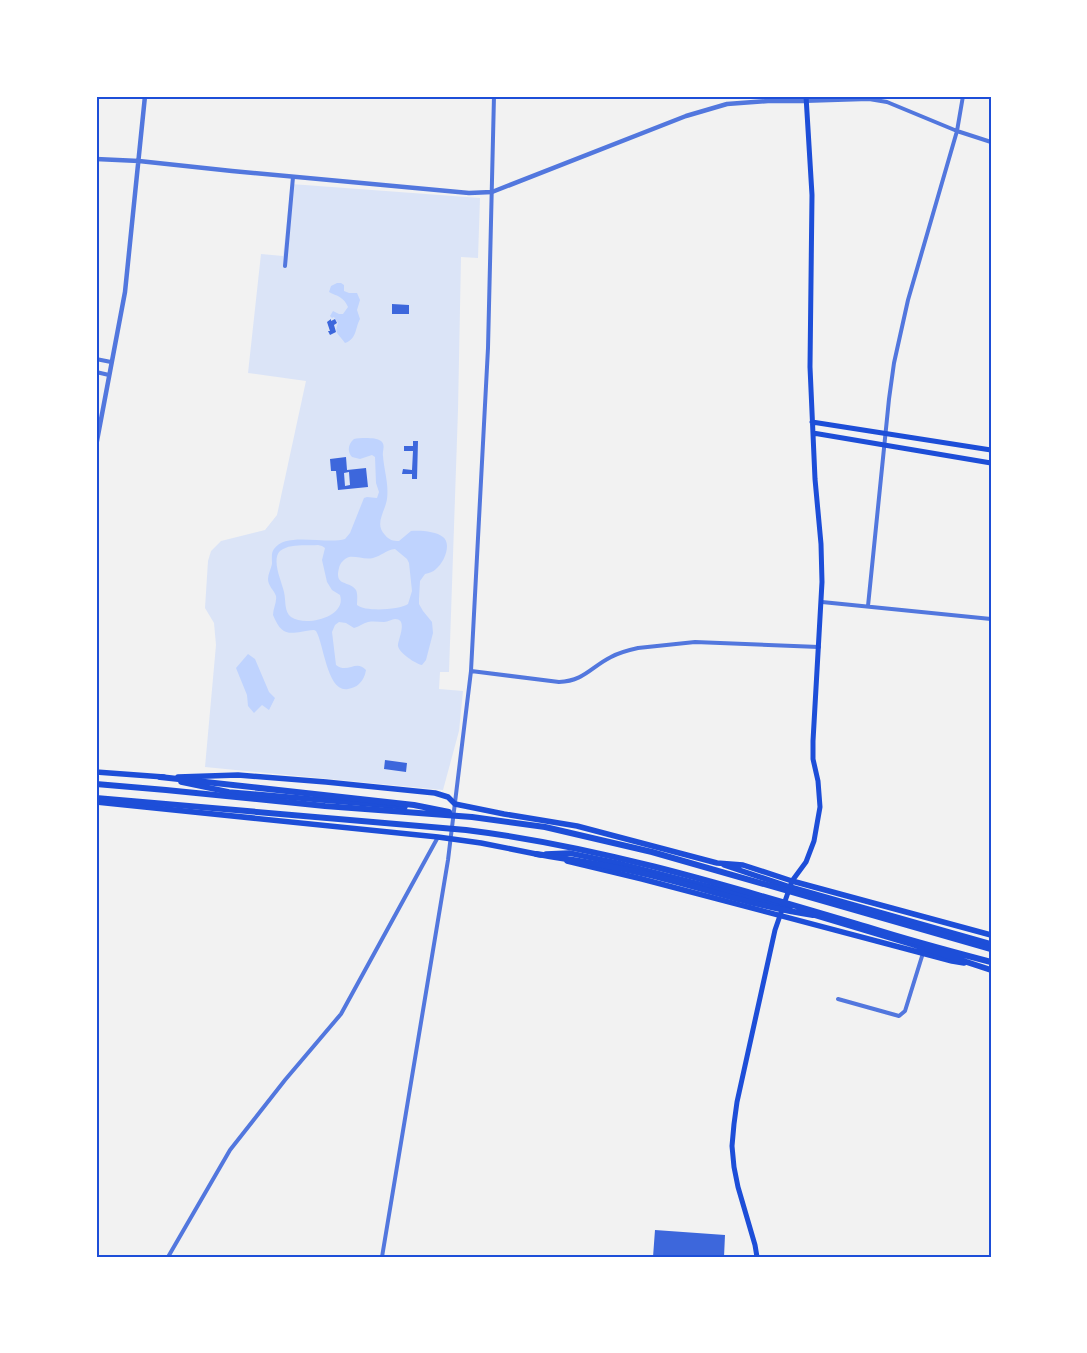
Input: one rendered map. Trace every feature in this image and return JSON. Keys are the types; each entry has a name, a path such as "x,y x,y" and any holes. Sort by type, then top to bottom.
{"highway":[{"path":"160,777 414,805 472,817"},
{"path":"96,784 326,806 472,817 545,827 652,852 989,947"},
{"path":"96,798 419,826 504,835 549,843 750,892 991,962"},
{"path":"536,854 589,862 645,874 771,907 832,917"},
{"path":"869,928 991,970"}],"main road":[{"path":"757,1257 734,1167 732,1146 737,1102 779,915 791,884 806,862 814,841 820,807 813,741 822,602 822,561 815,486 810,367 812,173 806,99"},
{"path":"812,422 991,450"},
{"path":"813,433 991,463"},
{"path":"96,772 160,777 238,775 435,793 448,797 455,804 577,826 734,869 991,935"},
{"path":"160,777 230,792 447,810 455,804"},
{"path":"96,802 481,843 642,879 952,962 981,966"},
{"path":"536,854 569,853 617,863 783,906 955,956 991,970"},
{"path":"791,884 989,947"}],"street":[{"path":"96,446 125,292 145,96"},
{"path":"382,1257 450,839 471,671 488,348 494,96"},
{"path":"868,606 892,374 904,314 957,130 963,96"},
{"path":"96,159 469,192 492,192 686,116 727,104 806,99 869,99 887,102 991,142"},
{"path":"284,266 293,177"},
{"path":"96,359 111,362"},
{"path":"96,372 109,375"},
{"path":"822,602 991,619"},
{"path":"471,671 559,682 576,680 610,657 638,648 695,642 819,647"},
{"path":"168,1257 230,1150 340,1014 438,837"},
{"path":"838,999 899,1016 905,1011 923,953"}],"shaded area":[{"path":"291,184 480,198 478,258 461,257 449,672 440,672 439,689 463,691 459,731 443,790 205,767 216,645 214,623 205,608 208,561 211,551 221,541 265,530 277,515 306,381 248,373 261,254 283,256"}],"water":[{"path":"337,283 344,285 344,291 357,293 360,300 357,310 360,319 354,336 345,343 337,332 338,323 334,317 330,316 333,311 343,314 348,307 342,299 329,292 331,286"},
{"path":"371,438 381,441 383,444 387,499 380,527 385,535 391,540 399,541 411,531 432,532 446,540 447,549 439,566 434,571 425,574 420,581 419,604 432,622 433,633 426,660 422,665 408,658 399,649 398,643 402,626 399,620 368,622 354,628 346,623 339,622 335,625 332,632 336,665 344,668 359,666 366,670 364,678 359,684 348,689 341,688 331,676 316,631 289,633 277,623 273,615 276,596 269,584 268,575 272,564 272,552 280,544 297,540 328,541 345,539 350,533 364,498 377,498 379,492 376,483 375,457 372,455 360,459 352,457 349,446 354,439","holes":["298,545 318,545 325,548 322,560 327,582 332,590 340,595 341,603 332,614 324,618 306,621 298,620 291,617 286,609 277,565 278,555 284,548","395,549 409,563 412,591 408,604 397,608 382,609 367,609 357,605 356,590 340,581 338,574 341,563 349,557 373,558"]},
{"path":"248,654 255,659 269,692 275,698 269,710 262,705 254,713 248,706 247,695 236,668"}],"building":[{"path":"392,304 409,305 409,314 392,314"},
{"path":"331,319 331,321 335,319 337,323 334,325 336,332 330,335 327,322"},
{"path":"413,441 418,441 417,479 412,479 412,474 402,474 403,469 412,470 413,451 404,451 404,446 413,446"},
{"path":"346,457 347,470 366,468 368,487 338,490 336,471 331,471 330,459","holes":["349,472 350,485 345,486 344,473"]},
{"path":"385,760 407,763 406,772 384,769"},
{"path":"655,1230 725,1235 724,1257 653,1257"}]}
